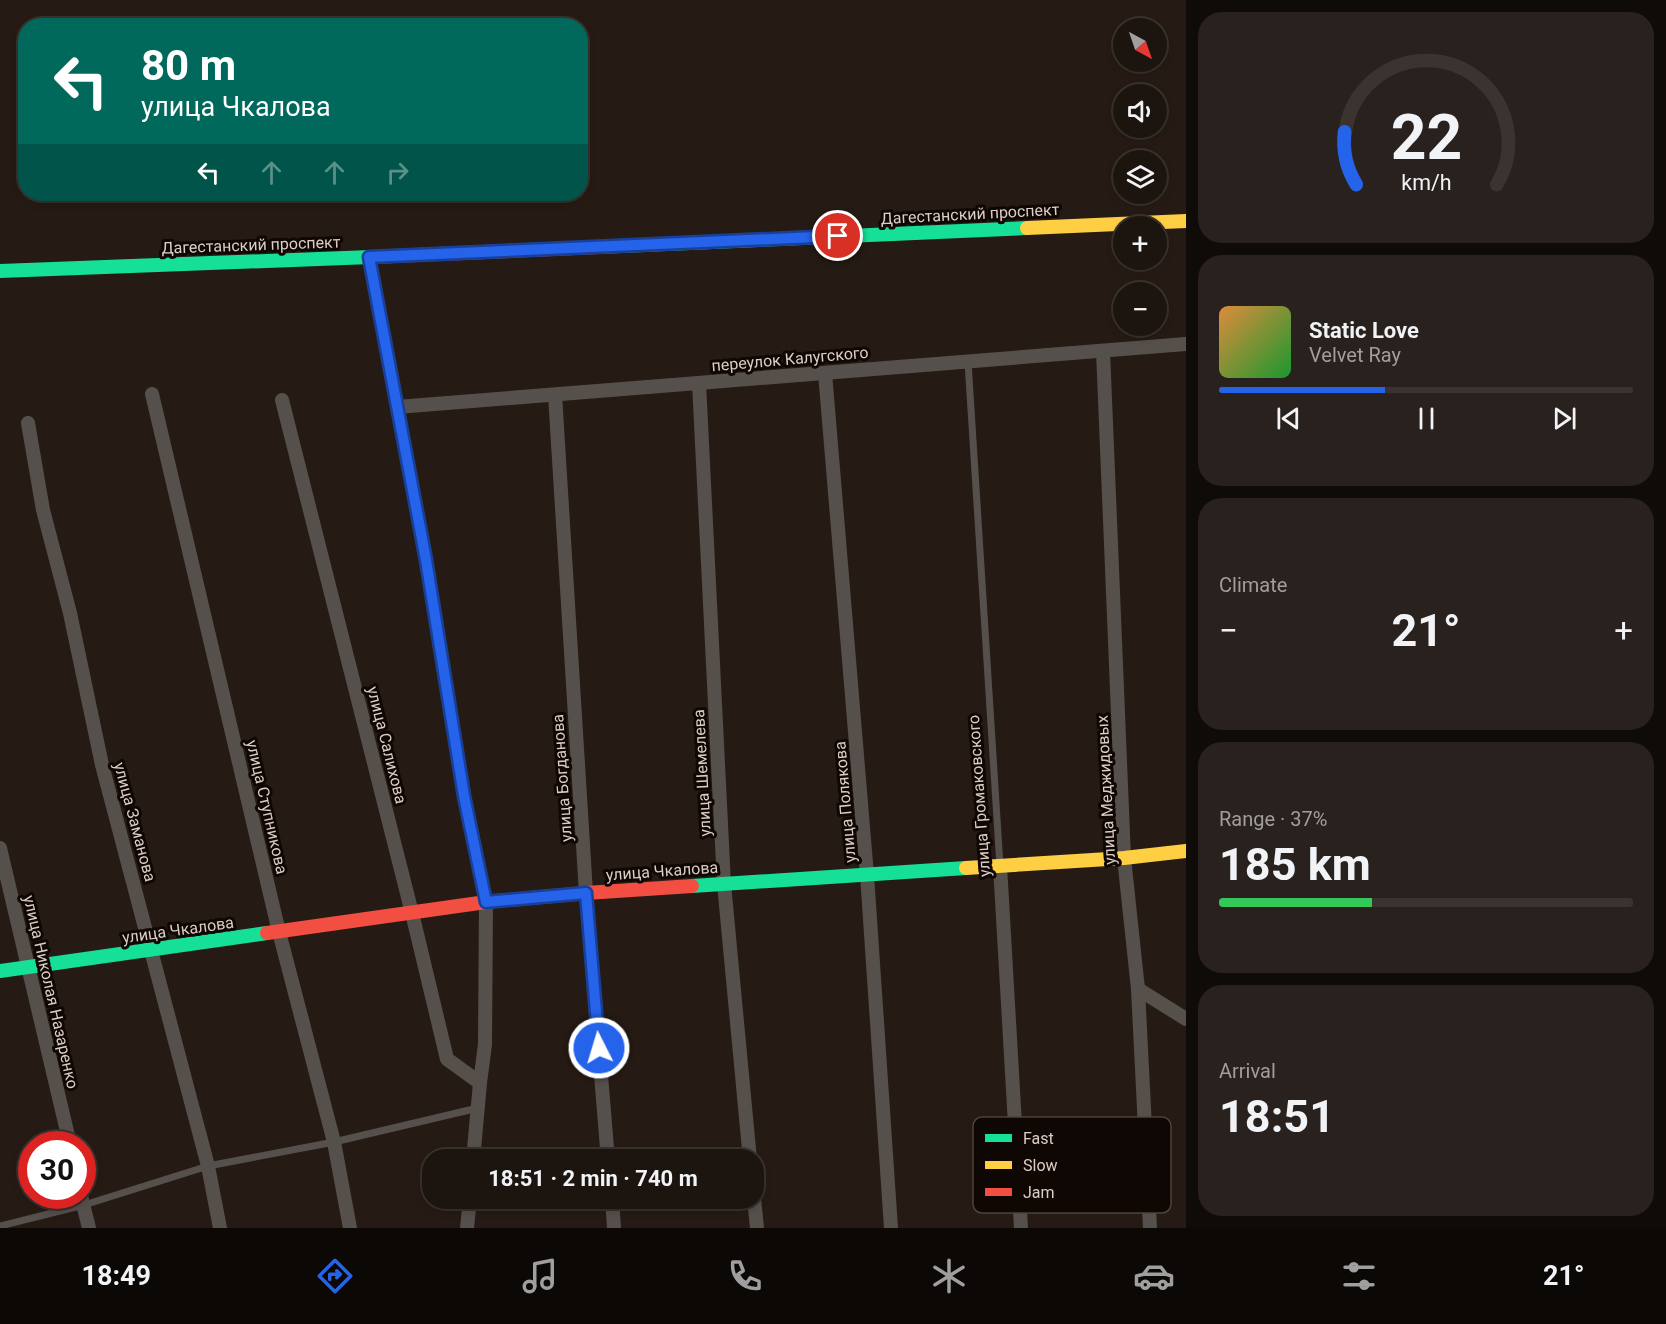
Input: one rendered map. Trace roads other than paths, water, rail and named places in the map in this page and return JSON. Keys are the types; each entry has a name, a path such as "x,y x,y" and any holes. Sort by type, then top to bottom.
{"main road":[{"name":"Дагестанский проспект","path":"0,271 369,257 1186,220"},
{"name":"улица Чкалова","path":"0,971 486,902 586,893 1124,858 1186,851"}],"street":[{"path":"369,257 426,560 464,796 486,902 485,1044 474,1149"},
{"name":"переулок Калугского","path":"397,407 1186,344"},
{"name":"улица Меджидовых","path":"1103,351 1124,858 1138,988 1144,1117"},
{"name":"улица Полякова","path":"825,373 867,874 891,1228"},
{"name":"улица Шемелева","path":"699,383 724,884 749,1149"},
{"name":"улица Ступникова","path":"152,394 279,932 334,1142 350,1228"},
{"name":"улица Богданова","path":"555,395 586,893 608,1149"},
{"name":"улица Салихова","path":"282,400 447,1059 480,1083"},
{"name":"улица Заманова","path":"28,423 43,510 70,613 102,765 208,1166 220,1228"},
{"name":"улица Николая Назаренко","path":"0,848 67,1131"},
{"name":"улица Громаковского","path":"1000,866 1015,1117"},
{"path":"1138,988 1186,1019"},
{"path":"85,1209 89,1228"},
{"path":"467,1228 469,1209"},
{"path":"613,1209 614,1228"},
{"path":"755,1209 757,1228"},
{"name":"улица Громаковского","path":"1020,1213 1021,1228"},
{"name":"улица Меджидовых","path":"1149,1213 1150,1228"}],"lane":[{"name":"улица Громаковского","path":"968,362 1000,866"},
{"path":"96,1196 208,1166 334,1142 478,1108"},
{"path":"0,1226 54,1209"}]}
